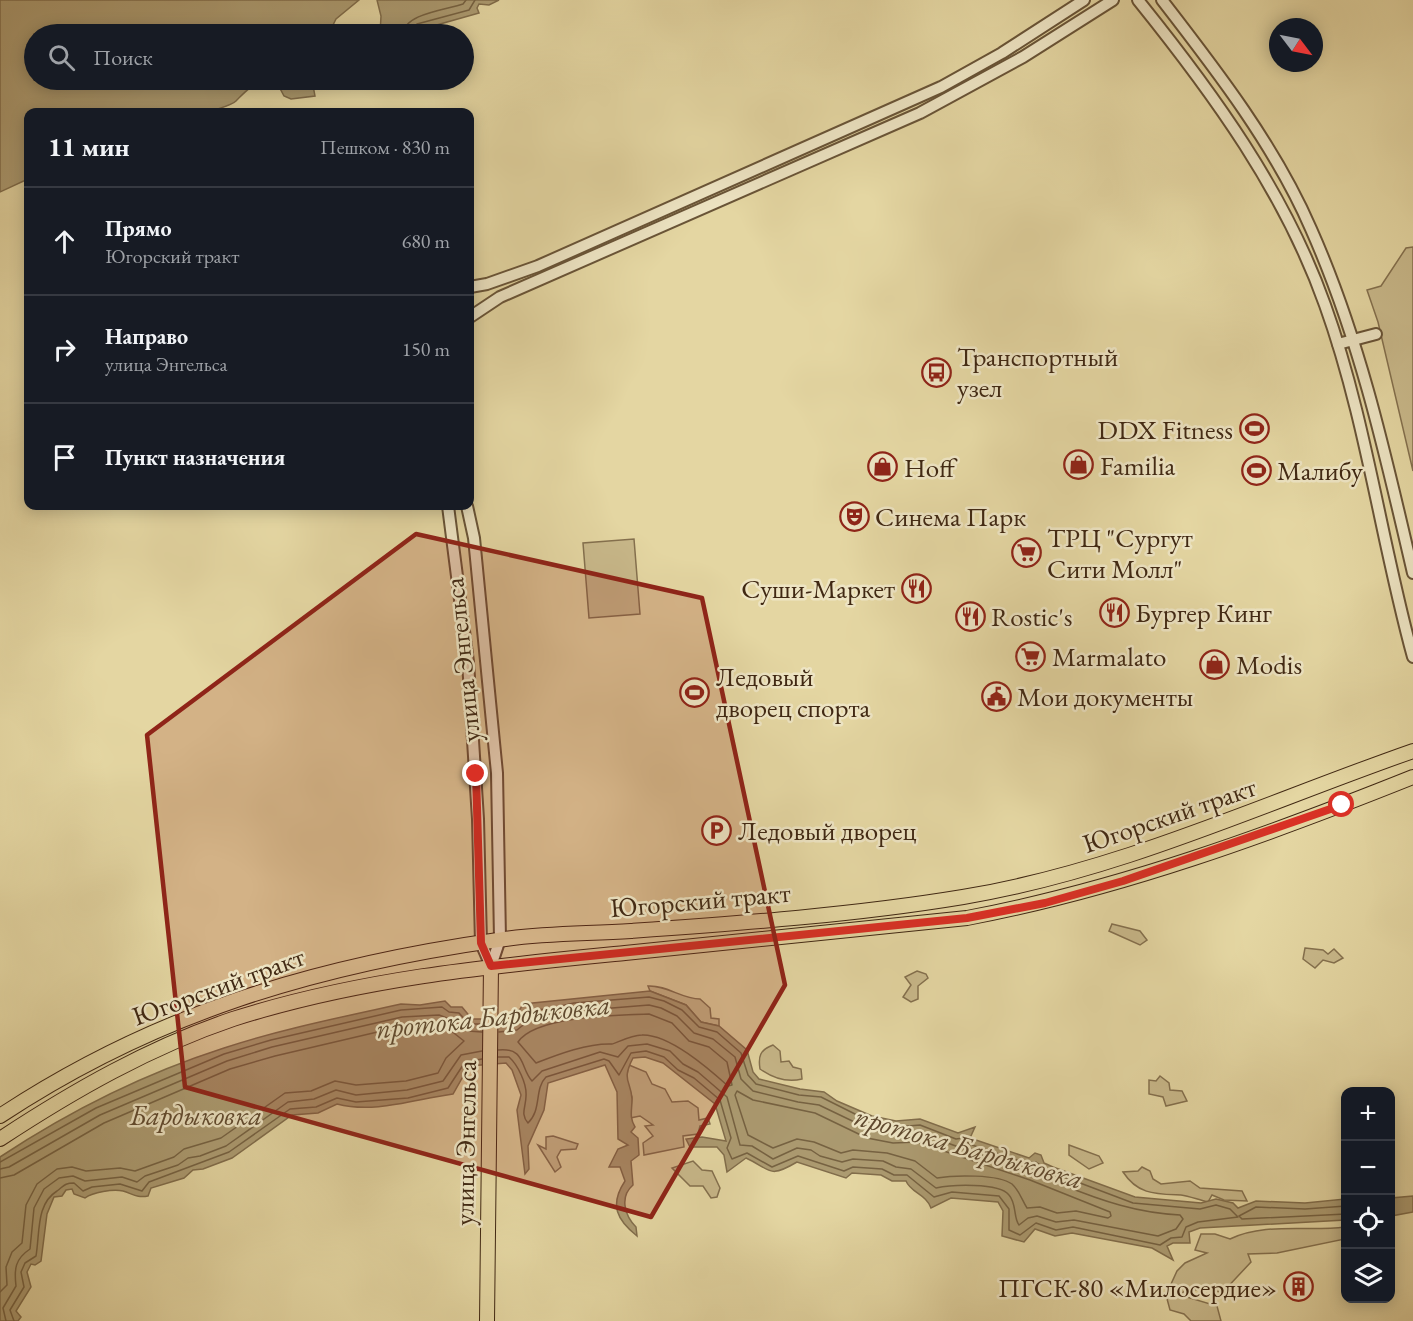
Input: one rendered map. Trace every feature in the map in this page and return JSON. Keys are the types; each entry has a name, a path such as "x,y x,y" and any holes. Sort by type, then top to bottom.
{"main road":[{"name":"Югорский тракт","path":"0,1116 106,1054 239,997 360,964 500,939 857,911 960,898 1041,883 1122,859 1413,751"},
{"name":"Югорский тракт","path":"0,1139 104,1076 232,1020 343,989 408,977 491,966 955,919 1045,903 1193,858 1413,777"},
{"name":"улица Энгельса","path":"487,1321 491,966"}],"street":[{"path":"474,286 538,266 872,120 940,87 1002,53 1084,0"},
{"path":"474,314 500,297 920,113 1032,52 1113,0"},
{"path":"1138,0 1199,80 1270,185 1314,276 1338,344 1413,657"},
{"path":"1162,0 1276,162 1311,228 1354,340 1413,573"},
{"path":"1338,344 1376,334"},
{"name":"улица Энгельса","path":"449,510 465,622 476,763 481,943 491,966"},
{"name":"улица Энгельса","path":"468,510 472,529 497,773 500,939 491,966"},
{"path":"453,536 472,529"}],"highlighted area":[{"path":"416,534 702,598 785,985 651,1217 185,1087 147,735"}],"shaded area":[{"path":"1413,247 1413,471 1378,322 1367,290 1381,286 1406,248"},
{"path":"634,539 640,614 589,618 583,543"},
{"path":"1112,924 1140,931 1147,940 1140,945 1109,931"},
{"path":"1305,948 1323,950 1328,954 1334,949 1343,958 1334,963 1323,960 1315,968 1303,959"},
{"path":"917,971 926,974 928,978 918,986 918,999 911,1002 903,997 911,985 905,977"},
{"path":"648,986 700,999 710,1008 711,1018 719,1019 719,1026 701,1022 686,1005 650,991"},
{"path":"773,1045 780,1051 781,1062 789,1061 793,1067 801,1069 802,1079 780,1079 760,1069 761,1054"},
{"path":"629,1065 646,1072 652,1084 665,1089 672,1102 688,1101 698,1108 699,1120 708,1118 710,1124 700,1126 698,1134 683,1136 684,1147 644,1155 643,1143 653,1136 645,1126 653,1125 640,1116 630,1118 632,1097 626,1079"},
{"path":"1160,1076 1169,1083 1170,1090 1182,1091 1187,1101 1166,1106 1163,1097 1149,1094 1149,1080 1156,1081"},
{"path":"553,1136 578,1144 576,1149 561,1150 557,1157 561,1167 555,1172 538,1145 546,1149 546,1137"},
{"path":"1069,1145 1099,1156 1103,1163 1089,1169 1069,1155"},
{"path":"693,1161 702,1170 712,1171 720,1188 717,1197 711,1198 703,1186 690,1186 672,1168"},
{"path":"1142,1167 1150,1171 1153,1179 1161,1184 1190,1181 1200,1188 1242,1191 1247,1201 1224,1200 1212,1195 1208,1202 1184,1196 1148,1192 1135,1185 1123,1172 1138,1171"},
{"path":"1341,1227 1341,1240 1277,1253 1248,1254 1251,1262 1223,1292 1187,1289 1180,1295 1217,1306 1221,1321 1191,1321 1184,1314 1170,1310 1166,1295 1177,1271 1185,1263 1207,1253 1195,1250 1201,1234 1215,1234 1230,1239 1272,1229"}],"water":[{"path":"0,0 359,0 336,19 334,24 24,24 24,90 248,90 234,103 221,108 24,108 24,181 0,192"},
{"path":"377,0 499,0 489,5 479,4 477,8 479,13 440,24 381,24"},
{"path":"281,90 314,90 315,96 291,99 284,96"},
{"name":"Бардыковка","path":"650,991 686,1005 701,1022 719,1026 747,1050 753,1072 759,1079 824,1092 837,1101 872,1116 896,1121 920,1119 958,1133 975,1127 970,1138 1029,1158 1035,1153 1041,1155 1044,1163 1135,1197 1201,1203 1216,1199 1233,1203 1238,1208 1256,1201 1305,1203 1341,1199 1341,1220 1200,1228 1189,1232 1190,1243 1173,1243 1167,1246 1173,1260 1152,1248 1072,1233 1055,1236 1035,1229 1024,1242 1002,1236 1003,1211 998,1202 951,1198 931,1208 929,1203 906,1181 892,1181 881,1175 852,1173 846,1178 797,1162 780,1170 770,1171 746,1158 727,1172 724,1155 717,1147 690,1147 686,1139 702,1137 726,1141 715,1104 663,1063 645,1057 633,1058 627,1076 632,1099 631,1117 635,1127 631,1132 638,1138 639,1155 631,1161 633,1185 626,1195 625,1206 636,1227 637,1236 624,1224 616,1205 617,1197 625,1181 620,1167 609,1167 618,1149 628,1145 618,1139 617,1092 605,1065 548,1083 544,1110 528,1146 529,1169 525,1174 517,1110 521,1095 512,1070 506,1063 469,1066 453,1094 380,1107 351,1107 337,1104 318,1113 292,1115 232,1158 203,1169 193,1170 184,1178 151,1188 148,1196 114,1190 85,1198 74,1194 72,1189 66,1190 62,1196 54,1197 47,1214 41,1261 35,1265 31,1264 27,1272 31,1287 16,1311 21,1317 18,1321 0,1321 0,1157 26,1140 108,1095 166,1069 246,1041 401,1004 420,1005 445,1001 451,1007 462,1007 472,1019 502,1019 514,1015 523,1004"},
{"path":"1413,1196 1413,1212 1395,1215 1395,1198"}],"place":[{"name":"Транспортный узел","path":"936,372"},
{"name":"DDX Fitness","path":"1254,429"},
{"name":"Familia","path":"1079,465"},
{"name":"Hoff","path":"883,467"},
{"name":"Малибу","path":"1256,470"},
{"name":"Синема Парк","path":"854,516"},
{"name":"ТРЦ \"Сургут Сити Молл\"","path":"1026,553"},
{"name":"Суши-Маркет","path":"916,588"},
{"name":"Бургер Кинг","path":"1114,612"},
{"name":"Rostic's","path":"970,616"},
{"name":"Marmalato","path":"1031,656"},
{"name":"Modis","path":"1215,664"},
{"name":"Ледовый дворец спорта","path":"695,692"},
{"name":"Мои документы","path":"996,696"},
{"name":"Ледовый дворец","path":"717,830"},
{"name":"ПГСК-80 «Милосердие»","path":"1298,1287"}],"route":[{"path":"476,774 481,943 491,966 967,918 1045,903 1123,881 1342,805"}],"water label":[{"name":"протока Бардыковка","path":"493,1016"},
{"name":"протока Бардыковка","path":"969,1147"}]}
